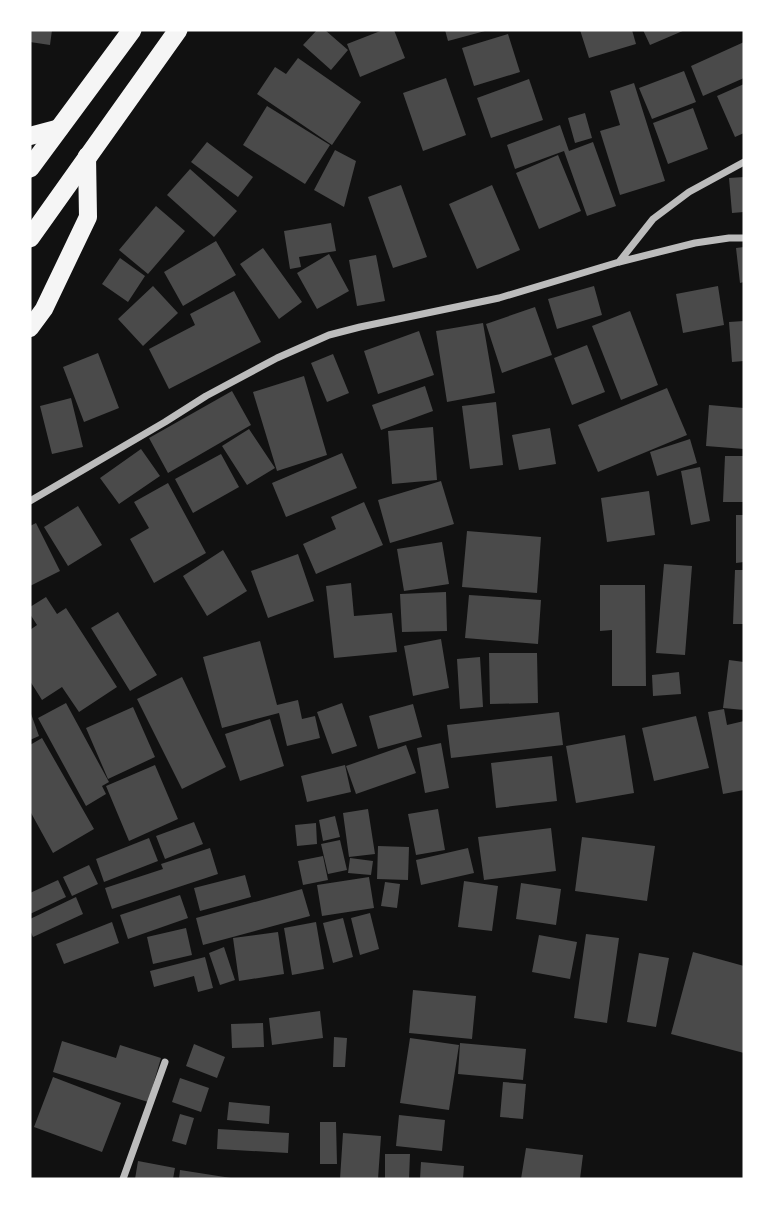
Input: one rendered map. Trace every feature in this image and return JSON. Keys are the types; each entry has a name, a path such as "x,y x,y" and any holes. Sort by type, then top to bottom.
{"highway":[{"path":"30,168 132,30"},
{"path":"30,238 178,30"}],"main road":[{"path":"30,136 60,128"},
{"path":"30,328 44,309 88,217 87,156"}],"street":[{"path":"619,262 653,219 689,192 744,162"},
{"path":"30,502 206,396 277,358 329,335 499,298 619,262 695,243 744,238"},
{"path":"123,1179 165,1062"}],"building":[{"path":"30,30 52,30 50,45 30,42"},
{"path":"317,30 325,30 348,50 331,70 303,45"},
{"path":"383,30 394,30 405,58 360,77 347,44"},
{"path":"445,30 485,30 485,31 448,41"},
{"path":"580,30 632,30 636,44 589,58"},
{"path":"643,30 685,30 650,45"},
{"path":"508,34 520,72 474,86 462,48"},
{"path":"744,42 744,78 703,96 691,66"},
{"path":"298,58 361,102 332,145 257,94 275,67 286,74"},
{"path":"684,71 696,102 652,119 639,88"},
{"path":"446,78 466,135 423,151 403,93"},
{"path":"529,79 543,120 491,138 477,98"},
{"path":"634,83 665,181 620,195 600,131 620,125 610,91"},
{"path":"744,84 744,133 735,137 717,96"},
{"path":"267,106 330,145 305,184 243,145"},
{"path":"693,108 708,149 668,164 653,123"},
{"path":"585,113 592,138 575,143 568,118"},
{"path":"560,125 569,151 593,142 616,206 587,216 564,151 515,169 507,145"},
{"path":"207,142 253,177 238,197 191,162"},
{"path":"335,150 356,161 344,207 314,190"},
{"path":"558,155 581,211 539,229 516,173"},
{"path":"190,169 237,211 214,237 167,195"},
{"path":"744,177 744,212 732,213 729,178"},
{"path":"401,185 427,257 393,268 368,197"},
{"path":"492,185 520,250 477,269 449,204"},
{"path":"156,206 185,231 148,274 119,250"},
{"path":"331,223 336,251 299,257 301,267 290,269 284,231"},
{"path":"216,241 236,275 183,306 164,272"},
{"path":"744,247 744,282 740,283 736,248"},
{"path":"263,248 302,302 279,319 240,264"},
{"path":"329,254 349,291 317,309 297,273"},
{"path":"376,255 385,301 357,306 349,260"},
{"path":"120,258 145,276 128,302 102,284"},
{"path":"153,286 178,313 143,346 118,319"},
{"path":"594,286 602,315 557,329 548,299"},
{"path":"718,286 724,325 683,333 676,294"},
{"path":"234,291 261,342 169,389 149,349 195,325 190,314"},
{"path":"535,307 552,355 502,373 486,324"},
{"path":"630,311 658,385 621,400 592,326"},
{"path":"744,321 744,361 732,362 729,322"},
{"path":"483,323 495,393 447,402 436,331"},
{"path":"419,331 434,375 378,394 364,351"},
{"path":"587,345 605,392 572,405 554,358"},
{"path":"98,353 119,408 84,422 63,367"},
{"path":"333,354 349,393 327,402 311,363"},
{"path":"304,376 327,455 277,471 253,392"},
{"path":"425,386 433,411 381,430 372,405"},
{"path":"667,388 687,435 598,472 578,425"},
{"path":"232,391 251,425 168,473 149,438"},
{"path":"71,398 83,447 52,454 40,406"},
{"path":"496,402 503,465 470,469 462,406"},
{"path":"709,405 744,408 744,449 706,446"},
{"path":"433,427 437,480 392,484 388,431"},
{"path":"550,428 556,464 519,470 512,435"},
{"path":"249,429 275,468 247,485 222,446"},
{"path":"690,439 697,463 657,476 650,452"},
{"path":"141,449 160,476 119,504 100,478"},
{"path":"342,453 357,488 286,517 272,483"},
{"path":"221,454 239,487 193,513 175,479"},
{"path":"725,456 744,456 744,502 723,502"},
{"path":"700,467 710,521 691,525 681,471"},
{"path":"441,481 454,524 390,543 378,500"},
{"path":"168,483 206,553 154,583 130,539 149,528 134,502"},
{"path":"649,491 655,535 607,542 601,498"},
{"path":"364,502 383,545 316,574 303,544 336,529 331,517"},
{"path":"78,506 102,545 68,566 44,527"},
{"path":"736,515 744,515 744,562 736,563"},
{"path":"36,523 60,571 30,586 30,526"},
{"path":"467,531 541,537 537,593 462,587"},
{"path":"442,542 449,584 404,591 397,549"},
{"path":"223,550 247,591 207,616 183,576"},
{"path":"298,554 314,601 268,618 251,571"},
{"path":"664,564 692,566 685,655 656,653"},
{"path":"735,570 744,570 744,624 733,624"},
{"path":"351,583 354,616 392,613 397,652 334,658 326,586"},
{"path":"600,585 645,585 646,686 612,686 612,630 600,631"},
{"path":"446,592 447,631 402,632 400,594"},
{"path":"469,595 541,600 538,644 465,638"},
{"path":"46,597 57,614 66,608 117,687 79,712 62,687 42,700 30,681 30,630 37,625 30,614 30,607"},
{"path":"118,612 157,675 130,691 91,628"},
{"path":"441,639 449,688 413,696 404,646"},
{"path":"260,641 277,705 298,700 302,719 315,716 320,738 287,746 279,713 222,728 203,657"},
{"path":"489,653 537,653 538,703 490,704"},
{"path":"480,657 483,707 460,709 457,659"},
{"path":"729,660 744,662 744,710 723,708"},
{"path":"679,672 681,694 653,696 652,675"},
{"path":"182,677 226,767 182,789 137,699"},
{"path":"66,703 109,782 102,786 106,794 86,806 38,718"},
{"path":"342,703 357,746 332,754 317,712"},
{"path":"413,704 422,737 378,749 369,716"},
{"path":"133,707 155,757 108,779 86,728"},
{"path":"724,709 727,725 744,721 744,790 723,794 708,712"},
{"path":"30,711 39,736 30,740"},
{"path":"559,712 563,745 451,758 447,725"},
{"path":"696,716 709,768 654,781 642,728"},
{"path":"270,719 284,766 240,781 225,734"},
{"path":"625,735 634,793 576,803 566,746"},
{"path":"42,738 94,829 53,853 30,811 30,745"},
{"path":"441,743 449,788 425,793 417,748"},
{"path":"406,745 416,773 356,794 346,766"},
{"path":"552,756 557,801 496,808 491,763"},
{"path":"155,765 178,819 129,841 106,786"},
{"path":"345,765 351,792 307,802 301,776"},
{"path":"368,809 375,854 349,857 343,813"},
{"path":"438,809 445,850 416,855 408,814"},
{"path":"335,816 340,837 323,841 319,820"},
{"path":"194,822 203,844 165,859 156,836"},
{"path":"316,823 317,844 297,846 295,825"},
{"path":"551,828 556,871 484,880 478,837"},
{"path":"582,837 655,846 647,901 575,891"},
{"path":"149,838 158,861 104,882 96,859"},
{"path":"340,840 347,870 328,874 321,844"},
{"path":"378,846 409,847 408,880 377,879"},
{"path":"210,848 218,874 112,909 105,888 163,869 161,864"},
{"path":"468,848 474,873 421,885 416,860"},
{"path":"323,856 328,880 303,885 298,861"},
{"path":"350,858 373,861 371,875 348,873"},
{"path":"89,865 98,884 72,896 63,877"},
{"path":"245,875 251,897 200,911 194,888"},
{"path":"369,877 374,908 322,916 317,885"},
{"path":"58,880 66,897 30,914 30,893"},
{"path":"464,881 498,886 492,931 458,927"},
{"path":"385,882 400,884 397,908 381,906"},
{"path":"521,883 561,889 556,925 516,919"},
{"path":"302,889 310,916 203,945 196,918"},
{"path":"180,895 188,918 128,939 120,915"},
{"path":"76,897 83,914 33,937 30,919"},
{"path":"370,913 379,949 360,955 351,918"},
{"path":"343,918 353,957 333,963 323,923"},
{"path":"112,922 119,943 64,964 56,944"},
{"path":"316,922 324,969 292,975 284,928"},
{"path":"186,928 192,955 153,964 147,937"},
{"path":"278,932 284,974 239,981 233,938"},
{"path":"586,934 619,938 607,1023 574,1018"},
{"path":"539,935 577,942 570,979 532,972"},
{"path":"224,947 235,980 220,985 209,953"},
{"path":"693,952 744,966 744,1053 671,1034"},
{"path":"639,953 669,958 656,1027 627,1022"},
{"path":"205,957 213,988 198,992 194,976 154,987 150,971"},
{"path":"413,990 476,996 472,1039 409,1033"},
{"path":"320,1011 323,1038 272,1045 269,1018"},
{"path":"263,1023 264,1047 232,1048 231,1024"},
{"path":"334,1037 347,1038 345,1067 333,1067"},
{"path":"410,1038 459,1045 449,1110 400,1103"},
{"path":"62,1041 116,1058 120,1045 161,1058 148,1102 53,1072"},
{"path":"460,1043 526,1049 523,1080 458,1074"},
{"path":"194,1044 225,1057 217,1078 186,1066"},
{"path":"53,1077 121,1103 102,1152 34,1127"},
{"path":"180,1078 209,1088 201,1112 172,1102"},
{"path":"503,1082 526,1084 523,1119 500,1117"},
{"path":"229,1102 270,1106 269,1124 227,1120"},
{"path":"180,1114 194,1118 186,1145 172,1141"},
{"path":"399,1115 445,1120 442,1151 396,1146"},
{"path":"320,1122 336,1122 337,1164 320,1164"},
{"path":"218,1129 289,1133 288,1153 217,1149"},
{"path":"343,1133 381,1136 378,1179 340,1179"},
{"path":"526,1148 583,1155 580,1179 521,1179"},
{"path":"385,1154 410,1154 409,1179 385,1179"},
{"path":"138,1161 175,1168 173,1179 135,1179"},
{"path":"421,1162 464,1166 463,1179 420,1179"},
{"path":"180,1170 231,1178 231,1179 179,1179"}]}
